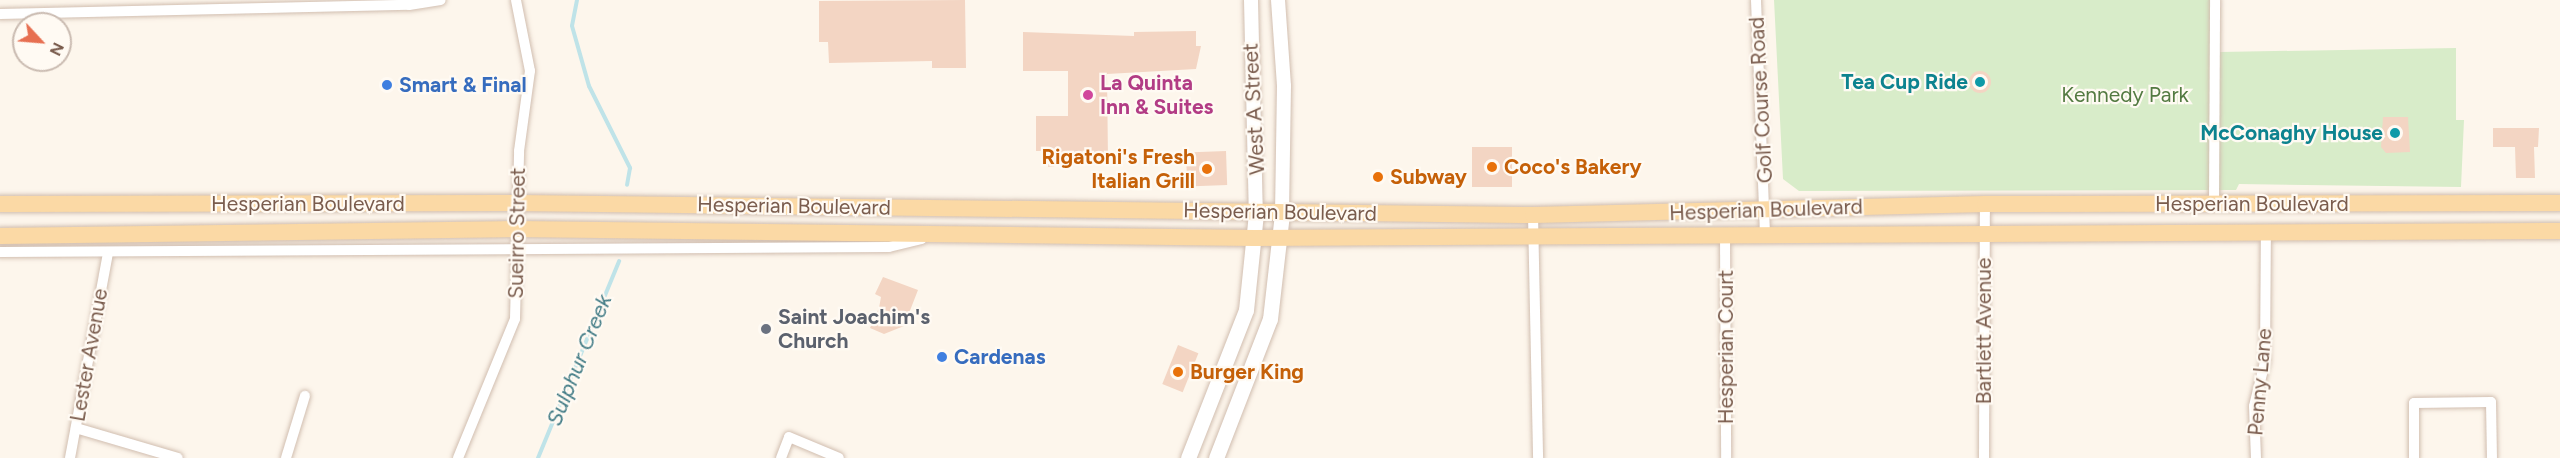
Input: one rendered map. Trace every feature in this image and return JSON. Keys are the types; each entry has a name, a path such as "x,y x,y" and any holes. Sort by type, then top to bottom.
{"main road":[{"name":"Hesperian Boulevard","path":"0,204 517,203 1533,215 1985,204 2560,203"},
{"path":"2328,233 2345,213 2371,205"},
{"name":"West A Street","path":"1188,458 1246,310 1256,213"},
{"name":"West A Street","path":"1216,458 1270,319 1282,213"},
{"name":"Hesperian Boulevard","path":"0,236 517,229 1254,238 1984,236 2560,231"},
{"path":"1194,443 1203,458"}],"street":[{"path":"0,14 409,5 441,0"},
{"name":"Sueirro Street","path":"458,458 515,319 517,203 530,71 516,0"},
{"name":"West A Street","path":"1251,0 1256,213"},
{"name":"West A Street","path":"1278,0 1284,86 1282,213"},
{"name":"Golf Course Road","path":"1756,0 1766,210 1765,235"},
{"path":"2214,205 2215,0"},
{"name":"Bartlett Avenue","path":"1984,458 1985,204"},
{"path":"1533,215 1538,458"},
{"name":"Penny Lane","path":"2256,458 2254,406 2265,362 2266,233"},
{"name":"Hesperian Boulevard","path":"0,252 517,251 651,245 889,247 938,235"},
{"name":"Hesperian Court","path":"1725,236 1726,458"},
{"name":"Lester Avenue","path":"70,458 108,252"},
{"path":"286,458 305,396"},
{"path":"2414,458 2414,403 2491,402 2492,458"},
{"path":"76,428 178,458"},
{"path":"781,458 789,437 839,458"}],"green space":[{"name":"Kennedy Park","path":"1774,0 2220,0 2220,52 2456,48 2456,120 2464,120 2461,187 2239,184 2236,190 1799,191 1783,179"}],"building":[{"path":"965,0 966,68 932,68 932,61 829,63 828,42 819,42 819,1"},
{"name":"La Quinta Inn & Suites","path":"1196,31 1196,46 1201,46 1196,69 1107,74 1108,160 1048,167 1048,151 1036,151 1036,116 1068,116 1068,71 1023,71 1023,32 1134,36 1134,32"},
{"name":"Tea Cup Ride","path":"1980,71 1988,74 1991,82 1988,90 1980,93 1972,90 1969,82 1972,74"},
{"name":"McConaghy House","path":"2383,117 2408,117 2410,152 2386,153 2381,147"},
{"path":"2493,128 2539,128 2538,147 2534,147 2535,178 2516,178 2515,147 2493,147"},
{"name":"Coco's Bakery","path":"1472,147 1512,147 1512,187 1472,187"},
{"name":"Rigatoni's Fresh Italian Grill","path":"1226,151 1227,185 1187,186 1186,152"},
{"path":"883,277 918,290 904,326 884,334 870,328 879,308 881,297 875,294"},
{"name":"Burger King","path":"1178,345 1198,353 1183,392 1162,384"}],"waterway":[{"name":"Sulphur Creek","path":"577,0 572,26 589,86 630,168 627,185"},
{"name":"Sulphur Creek","path":"538,458 619,261"}],"place":[{"name":"Tea Cup Ride","path":"1980,82"},
{"name":"Smart & Final","path":"387,85"},
{"name":"La Quinta Inn & Suites","path":"1088,95"},
{"name":"McConaghy House","path":"2395,133"},
{"name":"Coco's Bakery","path":"1492,167"},
{"name":"Rigatoni's Fresh Italian Grill","path":"1207,169"},
{"name":"Subway","path":"1378,177"},
{"name":"Saint Joachim's Church","path":"766,329"},
{"name":"Cardenas","path":"942,357"},
{"name":"Burger King","path":"1178,372"}]}
